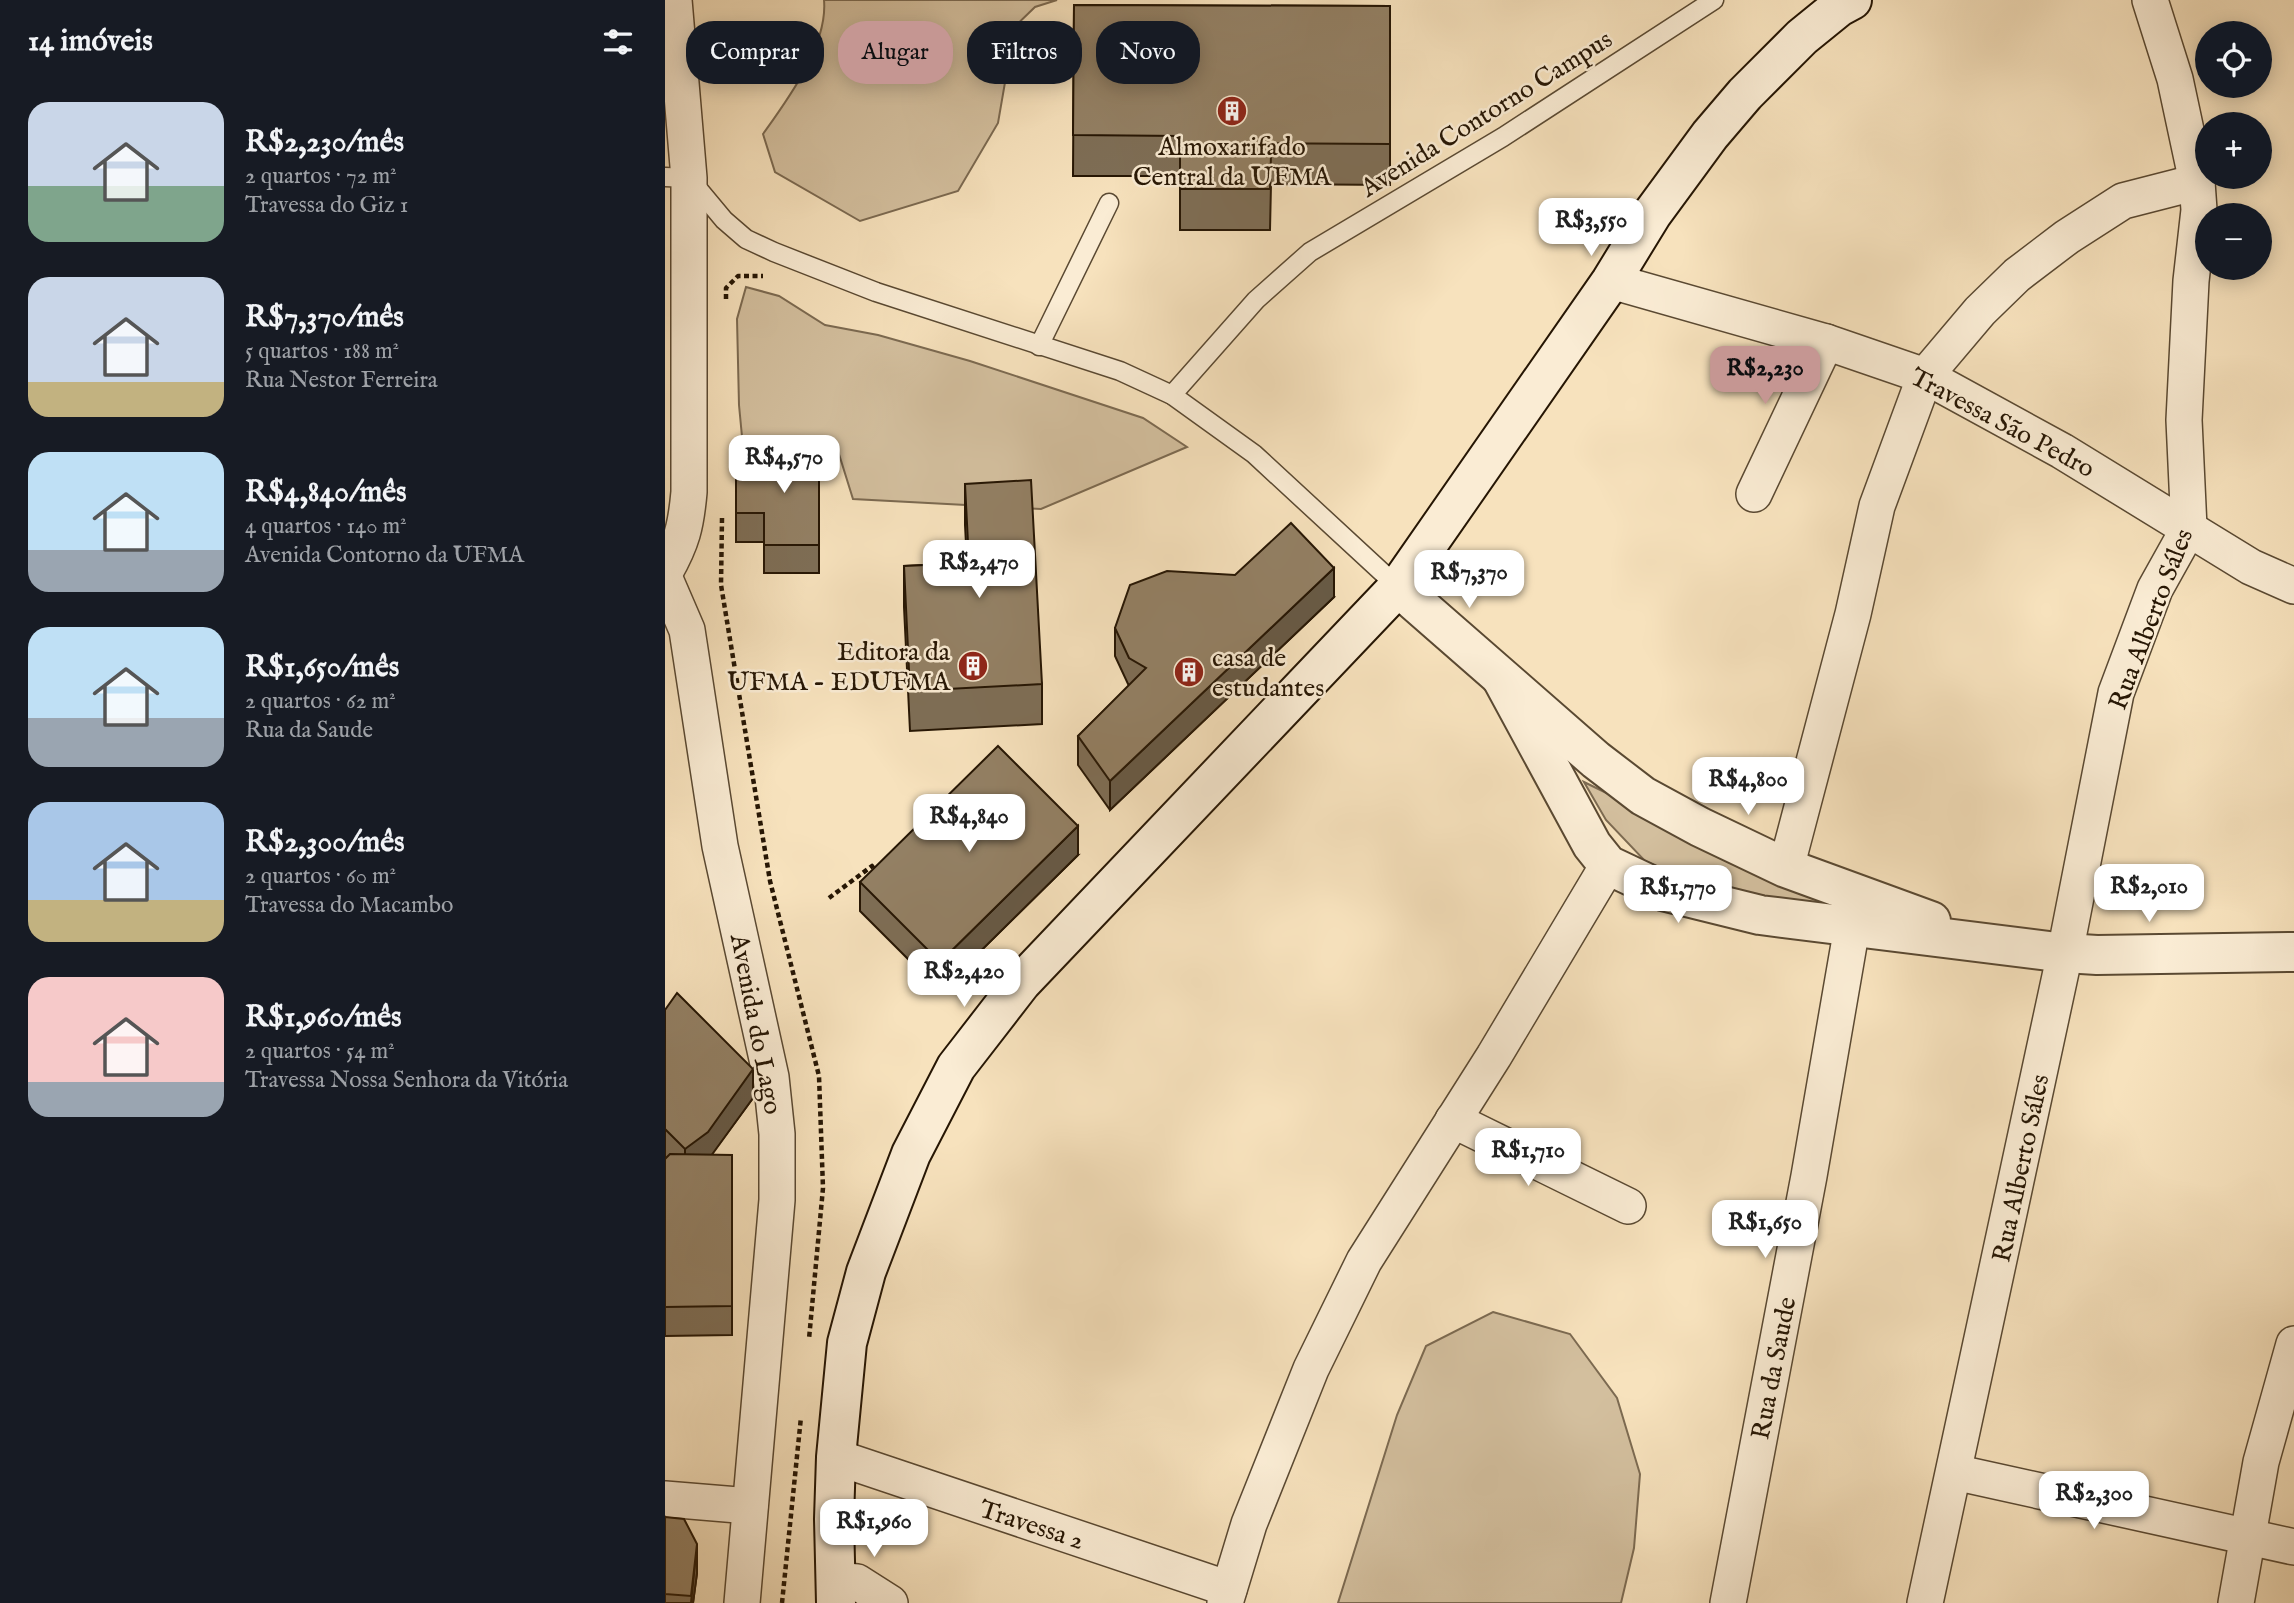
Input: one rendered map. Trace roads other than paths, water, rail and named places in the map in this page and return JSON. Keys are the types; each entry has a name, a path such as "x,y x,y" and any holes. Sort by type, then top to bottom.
{"main road":[{"path":"835,1591 836,1457 847,1343 866,1272 911,1154 956,1068 1021,983 1398,587 1611,281 1652,214 1710,135 1736,104 1802,37 1839,7 1852,0"},
{"path":"1398,587 1501,679 1596,760 1643,796 1786,868 2000,943"},
{"path":"1501,679 1592,845 1608,865 1663,891 1760,915 2065,953 2097,955 2294,952"}],"street":[{"path":"665,572 676,553 685,528 689,492 677,177 674,0"},
{"name":"Rua Alberto Sáles","path":"2150,0 2175,79 2195,173"},
{"path":"1786,868 1853,614 1877,506 1926,376 1980,311 2017,275 2067,237 2123,201 2195,183"},
{"name":"Rua Alberto Sáles","path":"1925,1603 2065,953 2116,693 2155,589 2189,528 2183,420 2199,210 2198,189"},
{"name":"Travessa São Pedro","path":"1611,281 1826,342 1926,376 2062,451 2251,568 2294,586"},
{"path":"1754,494 1826,342"},
{"name":"Avenida do Lago","path":"665,579 687,630 720,846 771,1077 777,1134 777,1200 742,1603"},
{"path":"1227,1596 1249,1524 1311,1369 1364,1261 1608,865"},
{"name":"Rua da Saude","path":"1728,1603 1807,1189 1852,927"},
{"path":"1453,1120 1628,1206"},
{"path":"2236,1603 2261,1462 2294,1344"},
{"name":"Travessa 2","path":"836,1457 1227,1596"},
{"path":"1954,1472 2294,1547"},
{"path":"665,1499 750,1506"},
{"path":"835,1591 857,1582 890,1603"}],"lane":[{"name":"Avenida Contorno Campus","path":"1172,395 1256,300 1310,252 1503,137 1714,0"},
{"path":"677,177 746,239 774,252 876,292 1121,371 1172,395 1254,454 1398,587"},
{"path":"1039,346 1109,203"}],"place":[{"name":"Almoxarifado Central da UFMA","path":"1232,111"},
{"name":"Editora da UFMA - EDUFMA","path":"973,666"},
{"name":"casa de estudantes","path":"1189,672"}]}
